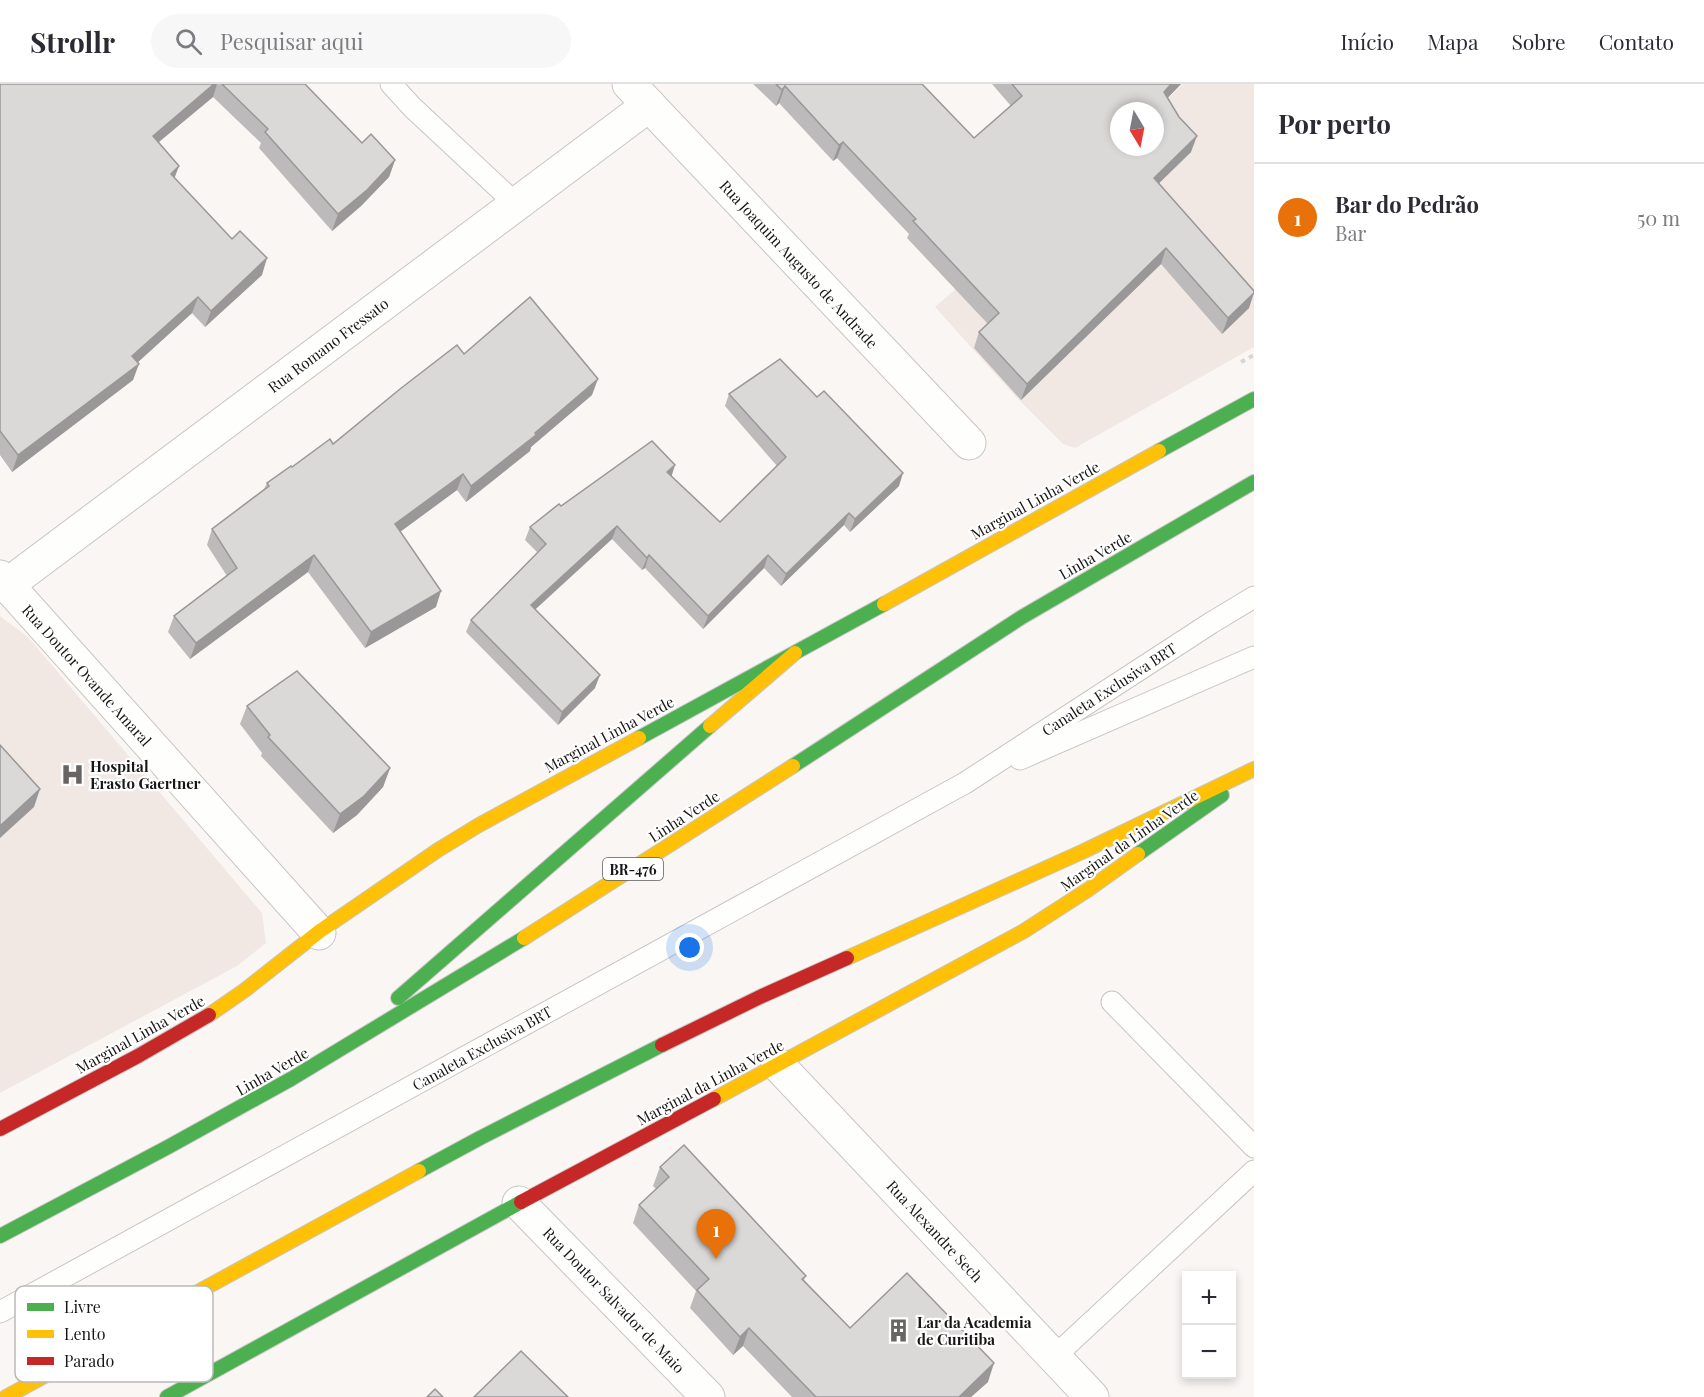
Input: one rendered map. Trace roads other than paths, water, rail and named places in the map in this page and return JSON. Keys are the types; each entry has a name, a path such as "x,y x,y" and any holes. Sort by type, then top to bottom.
{"main road":[{"name":"Marginal Linha Verde","path":"0,1130 173,1037 238,995 318,933 403,873 479,825 1254,399"},
{"name":"Linha Verde","path":"0,1236 236,1110 331,1056 546,924 1022,617 1254,482"},
{"path":"331,1056 795,652"},
{"path":"208,1286 480,1137 598,1076 773,991 1094,847 1254,770"},
{"name":"Marginal da Linha Verde","path":"213,1371 519,1203 1024,931 1089,889 1254,770"},
{"path":"6,1397 33,1382"},
{"name":"Marginal da Linha Verde","path":"166,1397 193,1382"}],"street":[{"name":"Rua Romano Fressato","path":"2,584 516,204 639,95"},
{"name":"Rua Joaquim Augusto de Andrade","path":"639,95 969,443"},
{"name":"Rua Doutor Ovande Amaral","path":"2,584 318,933"},
{"name":"Rua Alexandre Sech","path":"778,1065 1092,1397"},
{"name":"Rua Doutor Salvador de Maio","path":"519,1203 708,1397"}],"lane":[{"path":"391,84 412,107 516,204"},
{"name":"Canaleta Exclusiva BRT","path":"47,1286 965,783 1254,597"},
{"name":"Canaleta Exclusiva BRT","path":"965,783 1254,657"},
{"path":"1112,1002 1254,1147"},
{"path":"1054,1357 1254,1171"},
{"name":"Canaleta Exclusiva BRT","path":"0,1312 15,1304"}],"place":[{"name":"Hospital Erasto Gaertner","path":"72,775"},
{"name":"Bar do Pedrão","path":"716,1259"},
{"name":"Lar da Academia de Curitiba","path":"899,1331"}]}
